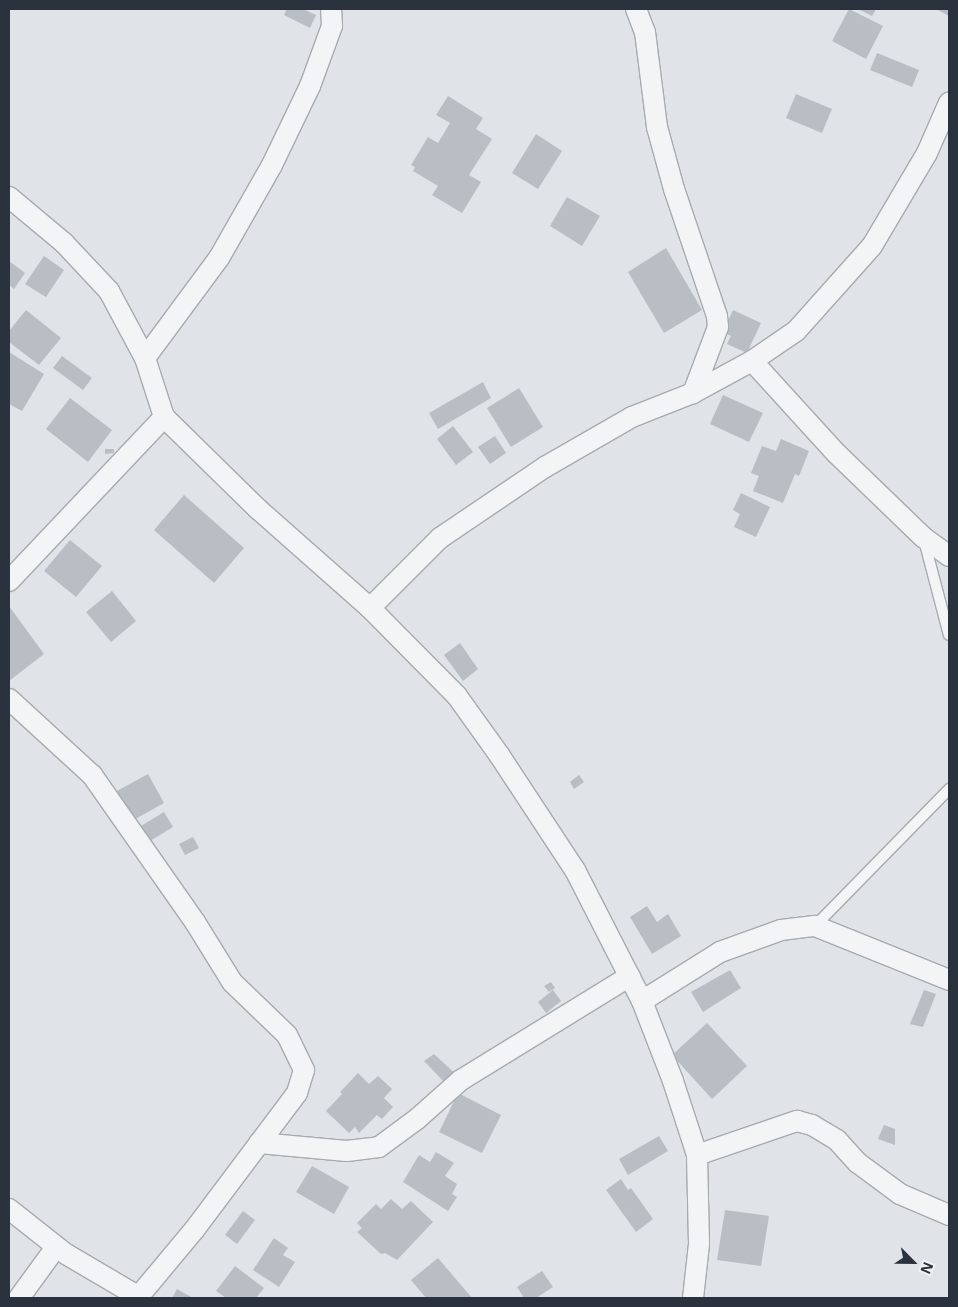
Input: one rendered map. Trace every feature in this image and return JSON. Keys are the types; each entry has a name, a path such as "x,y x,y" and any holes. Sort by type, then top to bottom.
{"street":[{"path":"145,358 219,258 272,165 310,86 332,26 331,9"},
{"path":"636,9 645,32 659,136 674,189 717,316 718,327 693,392"},
{"path":"370,608 440,538 545,467 632,417 693,392 752,361 796,331 872,246 927,153 949,104"},
{"path":"9,197 64,243 109,291 145,358 164,417 258,510 370,608 457,696 500,756 575,870 642,1001 673,1081 697,1155 699,1244 693,1298"},
{"path":"752,361 836,453 923,537 949,556"},
{"path":"9,581 164,417"},
{"path":"9,699 92,775 195,922 232,982 287,1034 304,1070 296,1093 194,1230 140,1297 56,1247 9,1209"},
{"path":"642,1001 720,952 781,930 815,926 949,980"},
{"path":"259,1143 347,1151 379,1147 417,1119 461,1080 630,976"},
{"path":"697,1155 797,1121 812,1125 837,1140 858,1163 900,1194 949,1215"},
{"path":"19,1298 56,1247"}],"lane":[{"path":"923,537 949,636"},
{"path":"815,926 949,789"}],"building":[{"path":"287,9 303,9 316,15 310,28 284,15"},
{"path":"849,9 883,26 866,59 832,41"},
{"path":"858,9 876,9 872,16"},
{"path":"936,9 949,9 949,16"},
{"path":"877,53 919,70 912,87 870,70"},
{"path":"796,94 832,109 822,133 786,118"},
{"path":"448,96 483,118 476,129 492,139 469,175 481,182 462,213 432,195 438,186 413,171 415,167 411,165 428,137 438,143 450,123 436,115"},
{"path":"536,134 562,151 538,189 512,173"},
{"path":"567,197 600,216 582,246 550,226"},
{"path":"666,248 702,310 664,333 628,272"},
{"path":"44,256 64,270 46,297 25,284"},
{"path":"9,261 25,273 14,289 9,285"},
{"path":"26,310 61,338 39,365 9,342 9,331"},
{"path":"733,310 761,323 747,353 727,344 731,336 723,332"},
{"path":"9,352 44,374 22,411 9,404"},
{"path":"62,356 92,378 83,390 53,368"},
{"path":"483,382 491,398 438,429 429,413"},
{"path":"519,388 543,427 511,447 487,408"},
{"path":"723,395 763,413 749,442 710,424"},
{"path":"70,398 112,430 88,462 46,429"},
{"path":"453,426 473,452 456,465 437,439"},
{"path":"495,436 506,453 490,464 478,447"},
{"path":"781,439 809,451 799,476 795,474 783,503 753,491 759,476 751,473 762,446 776,451"},
{"path":"105,449 114,449 114,453 105,454"},
{"path":"741,493 770,507 756,537 734,527 740,514 733,510"},
{"path":"184,495 244,548 214,583 154,530"},
{"path":"70,540 102,566 76,597 44,571"},
{"path":"112,591 136,621 111,642 86,612"},
{"path":"9,606 44,654 9,681"},
{"path":"460,643 478,669 463,681 444,655"},
{"path":"148,774 164,803 130,822 115,792"},
{"path":"579,775 584,782 574,789 570,782"},
{"path":"164,812 173,827 145,844 136,829"},
{"path":"193,837 199,848 185,855 179,844"},
{"path":"647,906 657,922 668,914 681,936 652,954 630,917"},
{"path":"730,970 741,988 703,1012 691,992"},
{"path":"551,982 555,988 549,992 544,986"},
{"path":"553,990 561,1001 546,1013 538,1002"},
{"path":"924,990 936,994 923,1027 910,1024"},
{"path":"707,1023 747,1066 712,1099 672,1055"},
{"path":"434,1054 459,1077 448,1086 424,1061"},
{"path":"358,1073 369,1084 378,1076 392,1089 384,1098 393,1107 382,1119 377,1115 359,1133 355,1127 349,1133 326,1111 342,1094 340,1092"},
{"path":"458,1093 501,1115 482,1153 439,1132"},
{"path":"884,1125 895,1129 895,1145 878,1139"},
{"path":"659,1136 668,1151 628,1175 619,1159"},
{"path":"436,1152 454,1163 445,1176 457,1184 452,1194 457,1197 448,1211 403,1182 419,1155 430,1162"},
{"path":"312,1166 349,1187 334,1214 296,1192"},
{"path":"621,1179 628,1190 631,1188 653,1219 636,1232 606,1190"},
{"path":"391,1199 402,1209 411,1201 433,1222 397,1260 385,1253 381,1254 357,1232 362,1228 357,1223 376,1204 381,1209"},
{"path":"725,1210 769,1216 761,1266 717,1260"},
{"path":"243,1211 255,1220 237,1244 225,1235"},
{"path":"274,1238 288,1248 283,1255 295,1262 279,1287 253,1270"},
{"path":"438,1258 472,1298 426,1298 411,1280"},
{"path":"235,1266 264,1288 256,1298 226,1298 216,1291"},
{"path":"542,1271 553,1287 536,1298 524,1298 517,1287"},
{"path":"177,1289 193,1298 172,1298"}]}
